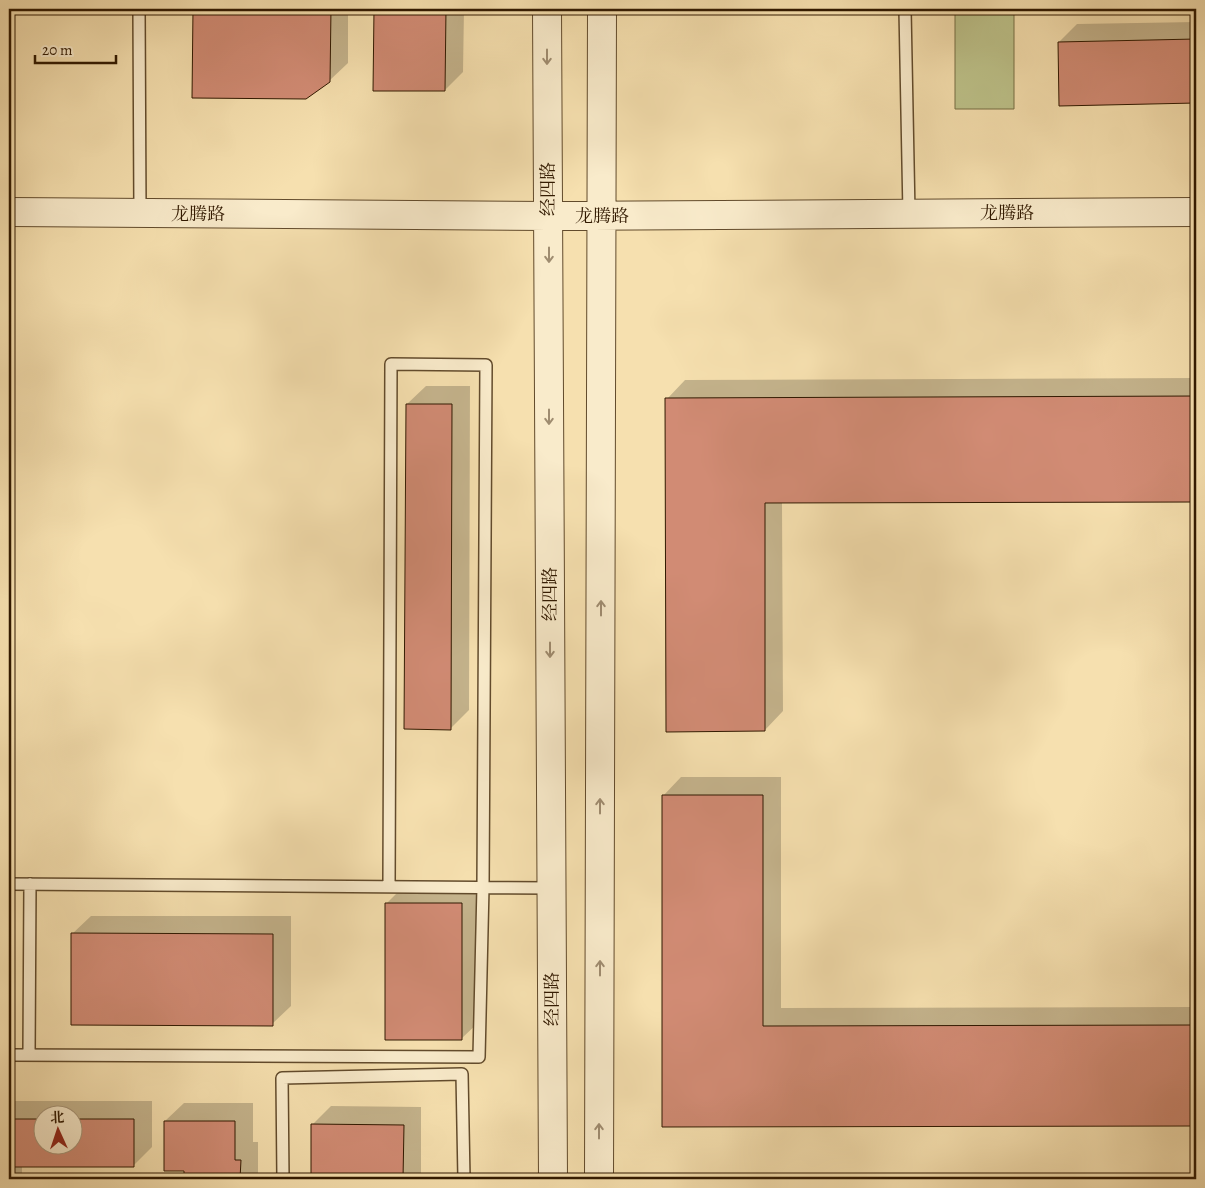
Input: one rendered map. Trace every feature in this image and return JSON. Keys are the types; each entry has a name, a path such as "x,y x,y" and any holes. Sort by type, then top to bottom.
{"street":[{"name":"经四路","path":"547,9 552,1179"},
{"path":"599,1179 602,9"},
{"name":"龙腾路","path":"9,212 549,216 1196,212"}],"lane":[{"path":"140,9 140,213"},
{"path":"905,9 909,214"},
{"path":"9,1055 479,1057 483,887 486,365 391,364 389,887"},
{"path":"9,884 551,888"},
{"path":"29,1055 30,884"},
{"path":"282,1179 282,1078 462,1074 464,1179"}],"green space":[{"path":"955,9 1014,9 1014,109 955,109"}],"building":[{"path":"193,9 331,9 330,82 306,99 192,98"},
{"path":"374,9 446,9 445,91 373,91"},
{"path":"1196,39 1196,103 1059,106 1058,42"},
{"path":"1196,396 1196,502 765,503 765,731 666,732 665,398"},
{"path":"406,404 452,404 451,730 404,729"},
{"path":"662,795 763,795 763,1026 1196,1025 1196,1126 662,1127"},
{"path":"385,903 462,903 462,1040 385,1040"},
{"path":"71,933 273,934 273,1026 71,1025"},
{"path":"9,1119 32,1119 32,1156 82,1156 82,1119 134,1119 134,1167 9,1167"},
{"path":"164,1121 235,1121 235,1160 241,1160 240,1179 184,1179 184,1171 164,1171"},
{"path":"311,1124 404,1125 403,1179 311,1179"}]}
